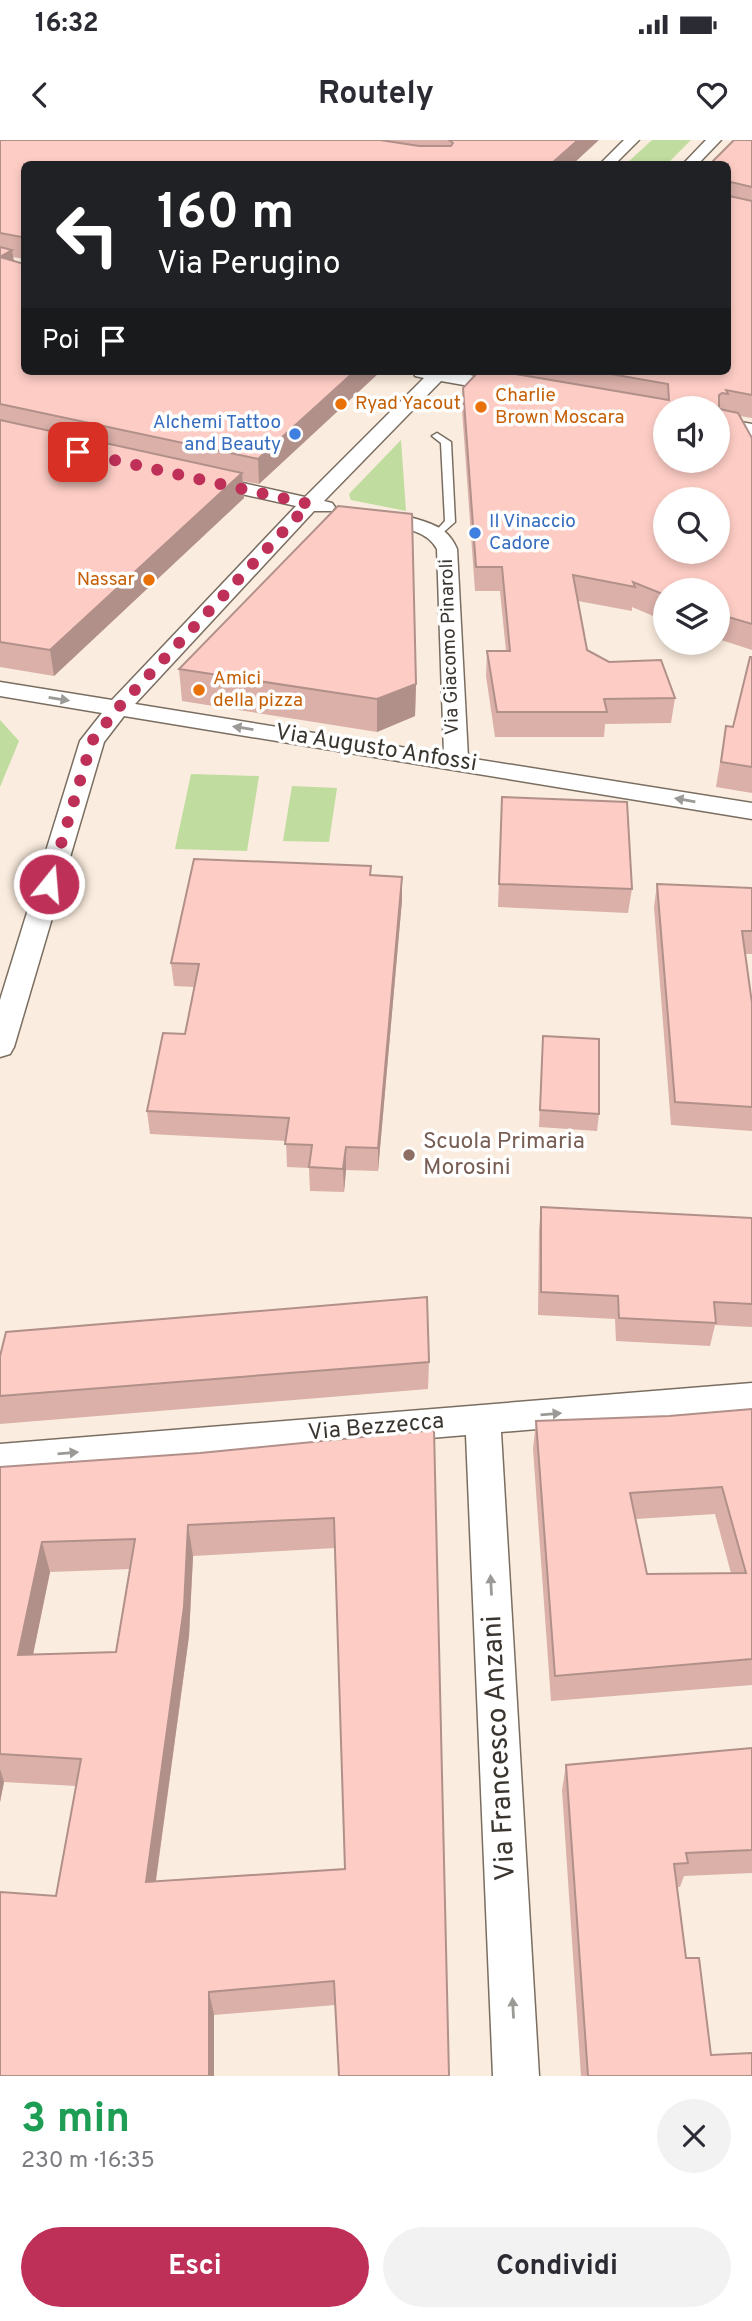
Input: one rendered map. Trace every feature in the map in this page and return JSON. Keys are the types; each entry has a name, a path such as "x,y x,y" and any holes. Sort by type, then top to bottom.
{"street":[{"path":"610,161 632,140"},
{"path":"693,161 714,140"},
{"path":"0,1046 92,741 118,708 430,375"},
{"path":"442,375 524,391"},
{"path":"730,426 752,430"},
{"path":"182,475 438,534"},
{"name":"Via Giacomo Pinaroli","path":"438,534 447,549 456,762"},
{"name":"Via Augusto Anfossi","path":"0,690 752,811"},
{"name":"Via Bezzecca","path":"0,1459 752,1397"},
{"name":"Via Francesco Anzani","path":"483,1419 516,2076"}],"lane":[{"path":"437,436 446,442 450,522 438,534"}],"green space":[{"path":"652,140 691,140 670,161 629,161"},
{"path":"401,440 406,511 351,500 349,494"},
{"path":"0,720 19,741 0,787"},
{"path":"191,774 259,776 247,851 175,849"},
{"path":"292,786 337,788 329,842 283,841"}],"building":[{"path":"0,140 380,140 419,146 451,146 453,143 449,140 578,140 554,161 21,161 21,237 0,233"},
{"path":"734,140 752,140 752,187 731,182 731,161 713,161"},
{"path":"731,196 752,201 752,395 726,390 728,394 722,393 719,396 669,396 668,384 617,375 731,375"},
{"path":"0,247 12,250 0,257"},
{"path":"0,257 21,263 21,375 351,375 258,459 0,404"},
{"path":"475,375 521,375 653,397 653,473 730,473 730,411 738,413 752,438 752,624 730,618 730,578 653,578 653,590 633,582 635,587 573,575 587,650 609,662 661,660 675,698 604,699 607,712 497,712 487,651 510,651 502,567 476,567 463,388"},
{"path":"0,420 242,473 50,650 0,642"},
{"path":"338,506 412,514 416,684 377,699 179,669"},
{"path":"750,657 752,767 721,762 726,726 733,727"},
{"path":"502,797 627,802 632,889 499,884"},
{"path":"194,859 371,866 370,875 402,877 378,1148 346,1147 343,1169 309,1167 312,1145 285,1144 289,1118 147,1111 163,1033 185,1034 199,964 171,963"},
{"path":"657,884 752,888 752,931 742,931 752,1003 752,1107 675,1102"},
{"path":"543,1036 599,1039 599,1114 540,1110"},
{"path":"541,1207 752,1218 752,1304 714,1302 716,1323 619,1318 618,1296 541,1292"},
{"path":"427,1297 429,1362 0,1396 0,1356 6,1332"},
{"path":"752,1409 752,1659 555,1676 536,1421 669,1416","holes":["722,1487 746,1573 647,1574 630,1493"]},
{"path":"434,1430 449,2076 339,2076 334,1981 209,1992 209,2076 0,2076 0,1892 56,1896 81,1759 0,1754 0,1467 200,1453","holes":["334,1518 345,1869 146,1882 184,1607 188,1525","135,1539 116,1652 18,1655 42,1542"]},
{"path":"752,1748 752,1850 686,1853 688,1863 674,1864 686,1958 699,1958 711,2055 752,2053 752,2076 588,2076 566,1765"}],"place":[{"name":"Ryad Yacout","path":"341,404"},
{"name":"Charlie Brown Moscara","path":"481,407"},
{"name":"Alchemi Tattoo and Beauty","path":"295,434"},
{"name":"Il Vinaccio Cadore","path":"475,533"},
{"name":"Nassar","path":"149,580"},
{"name":"Amici della pizza","path":"199,690"},
{"name":"Scuola Primaria Morosini","path":"409,1155"}],"route":[{"path":"49,884 92,741 118,708 309,504 78,452"}]}
